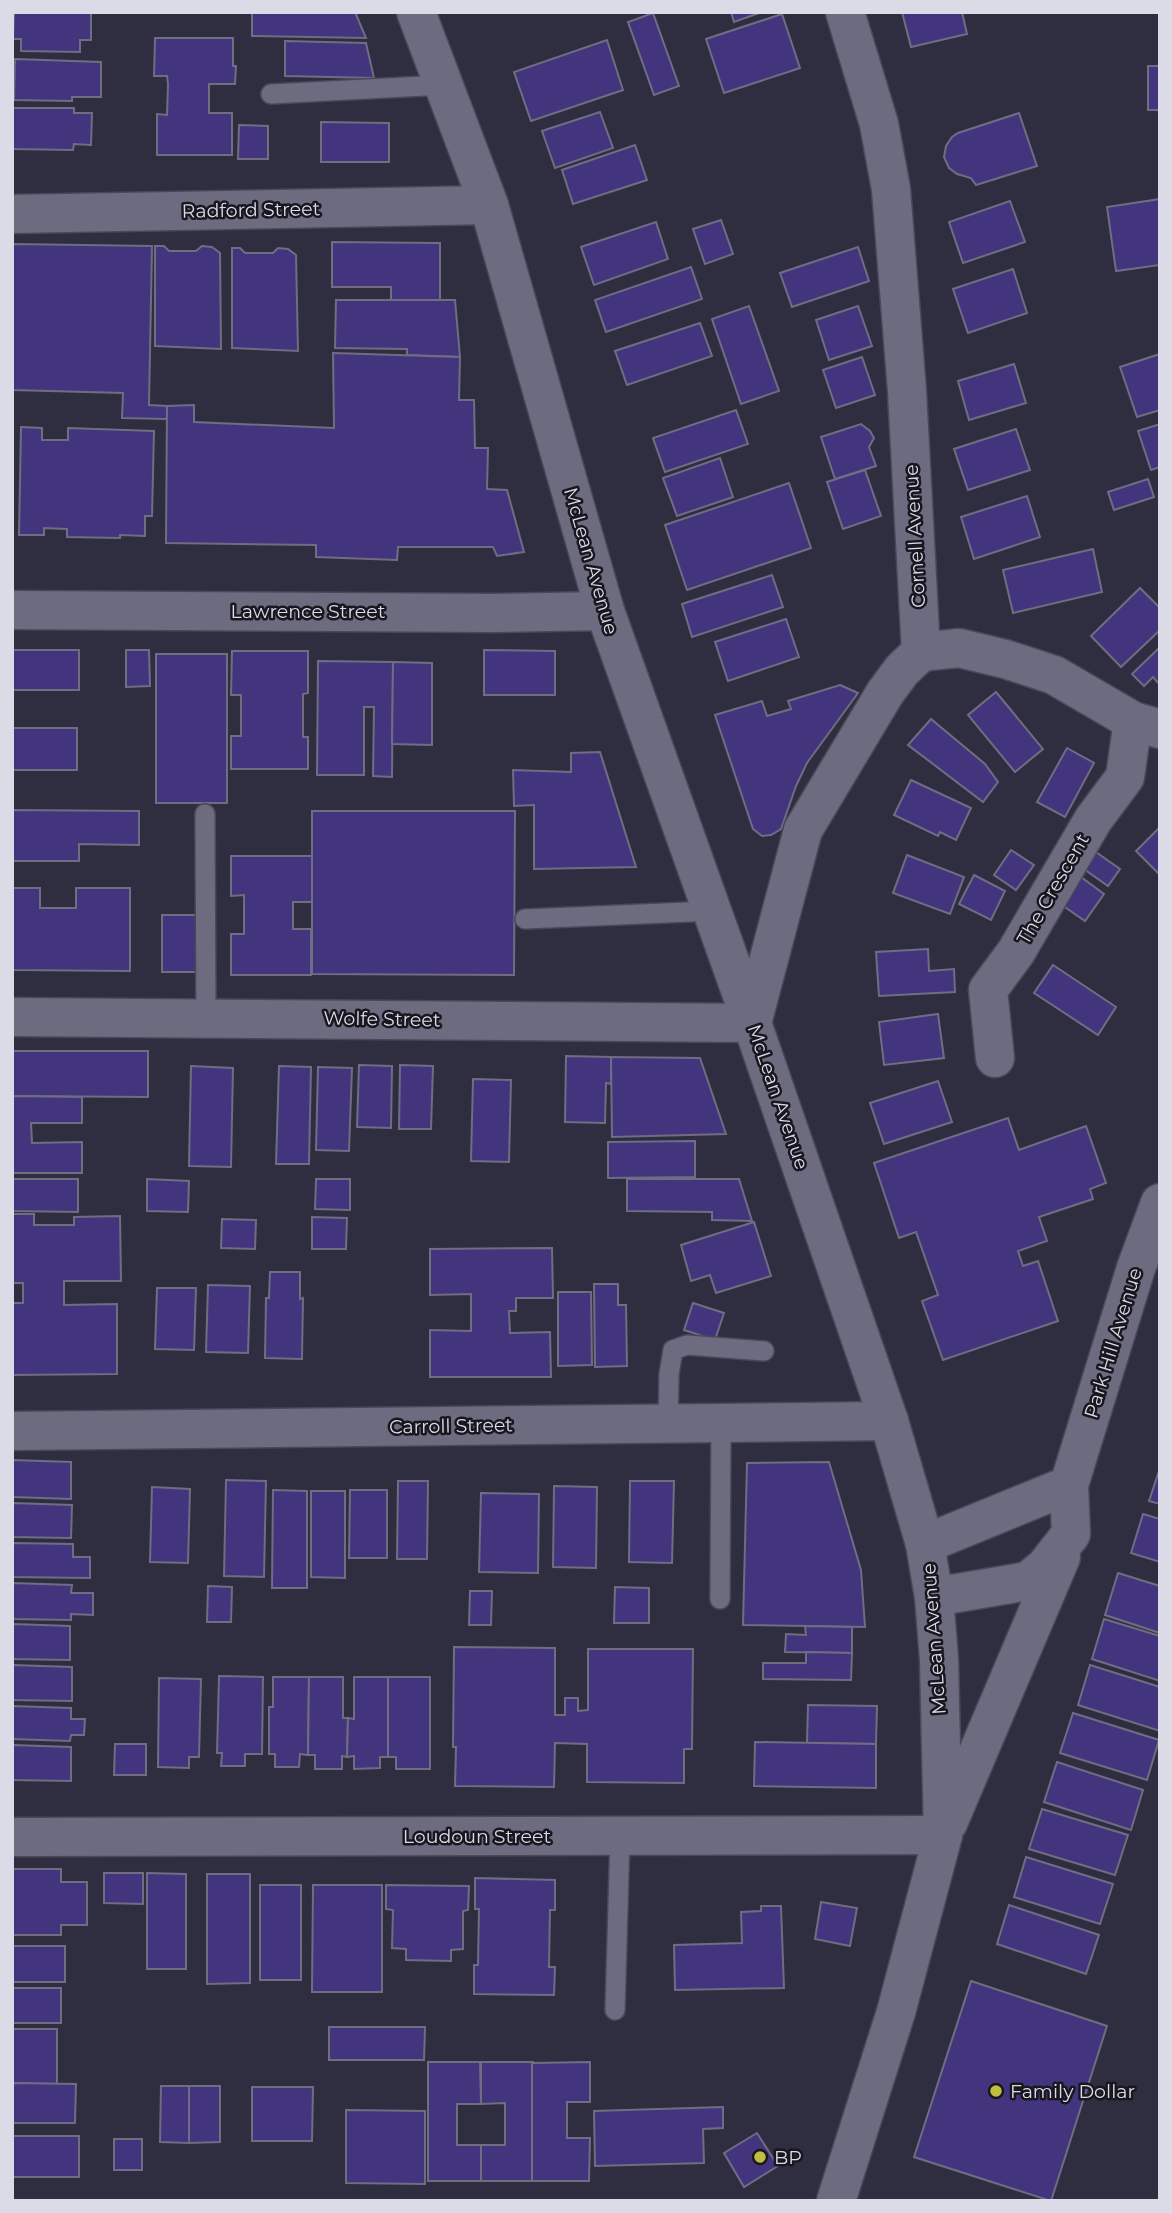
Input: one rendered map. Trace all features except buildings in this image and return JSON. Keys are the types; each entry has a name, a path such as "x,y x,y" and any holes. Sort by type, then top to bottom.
{"street":[{"name":"McLean Avenue","path":"416,12 489,205 605,611 752,1023 889,1421 925,1544 934,1598 939,1659 943,1835 896,2011 836,2201"},
{"name":"Cornell Avenue","path":"845,12 879,124 891,189 907,391 921,652"},
{"name":"Radford Street","path":"12,214 489,205"},
{"name":"Lawrence Street","path":"12,610 605,611"},
{"path":"752,1023 803,830 885,693 902,670 921,652 959,648 1005,659 1054,676 1147,725"},
{"name":"The Crescent","path":"995,1058 988,990 1016,952 1093,820 1125,777 1147,725"},
{"name":"Wolfe Street","path":"12,1017 752,1023"},
{"name":"Park Hill Avenue","path":"1071,1534 1069,1485 1136,1268 1160,1203"},
{"name":"Carroll Street","path":"12,1431 889,1421"},
{"path":"925,1544 1069,1485"},
{"path":"934,1598 1028,1581 1045,1567 1071,1534"},
{"path":"943,1835 1071,1534"},
{"name":"Loudoun Street","path":"12,1837 943,1835"}],"lane":[{"path":"271,94 444,85"},
{"path":"205,814 206,1018"},
{"path":"524,919 712,911"},
{"path":"668,1424 669,1374 673,1350 687,1345 764,1351"},
{"path":"720,1599 721,1424"},
{"path":"615,2010 620,1836"}],"place":[{"name":"Family Dollar","path":"996,2091"},
{"name":"BP","path":"760,2157"}]}
